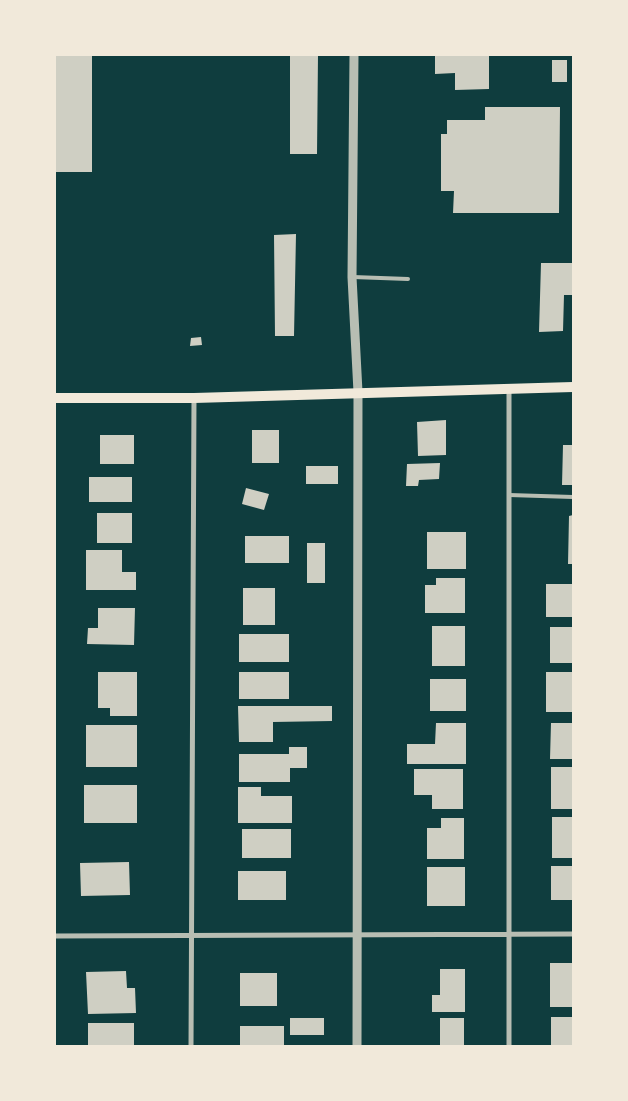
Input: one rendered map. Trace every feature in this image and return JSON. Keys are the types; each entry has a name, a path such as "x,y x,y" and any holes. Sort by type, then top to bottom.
{"main road":[{"path":"55,398 194,398 573,387"}],"street":[{"path":"354,55 352,277 358,392 357,1046"},
{"path":"509,389 509,1046"},
{"path":"191,1046 194,398"},
{"path":"55,936 573,934"}],"lane":[{"path":"352,277 408,279"},
{"path":"509,495 573,497"}],"building":[{"path":"55,55 92,55 92,172 55,172"},
{"path":"290,55 318,55 317,154 290,154"},
{"path":"435,55 489,55 489,89 455,90 455,73 435,74"},
{"path":"552,60 567,60 567,82 552,82"},
{"path":"485,107 560,107 559,213 453,213 454,191 441,191 441,134 447,134 447,120 485,120"},
{"path":"296,234 294,336 275,336 274,235"},
{"path":"541,263 573,263 573,295 564,295 563,331 539,332"},
{"path":"201,337 202,345 190,346 191,338"},
{"path":"446,420 446,455 418,456 417,422"},
{"path":"252,430 279,430 279,463 252,463"},
{"path":"100,435 134,435 134,464 100,464"},
{"path":"563,445 573,445 573,485 562,485"},
{"path":"440,463 439,479 419,480 418,486 406,486 407,464"},
{"path":"306,466 338,466 338,484 306,484"},
{"path":"89,477 132,477 132,502 89,502"},
{"path":"246,488 269,494 264,510 242,504"},
{"path":"97,513 132,513 132,543 97,543"},
{"path":"573,515 573,564 568,564 569,516"},
{"path":"427,532 466,532 466,569 427,569"},
{"path":"245,536 289,536 289,563 245,563"},
{"path":"307,543 325,543 325,583 307,583"},
{"path":"86,550 122,550 122,572 136,572 136,590 86,590"},
{"path":"436,578 465,578 465,613 425,613 425,585 436,585"},
{"path":"546,584 573,584 573,617 546,617"},
{"path":"243,588 275,588 275,625 243,625"},
{"path":"98,608 135,608 134,645 87,644 88,628 98,628"},
{"path":"432,626 465,626 465,666 432,666"},
{"path":"550,627 573,627 573,663 550,663"},
{"path":"239,634 289,634 289,662 239,662"},
{"path":"98,672 137,672 137,716 110,716 110,708 98,708"},
{"path":"239,672 289,672 289,699 239,699"},
{"path":"546,672 573,672 573,712 546,712"},
{"path":"430,679 466,679 466,711 430,711"},
{"path":"238,706 332,706 332,721 273,722 273,742 239,742"},
{"path":"436,723 466,723 466,764 407,764 407,744 435,744"},
{"path":"551,723 573,723 573,759 550,759"},
{"path":"86,725 137,725 137,767 86,767"},
{"path":"289,747 307,747 307,768 290,768 290,782 239,782 239,754 289,754"},
{"path":"551,767 573,767 573,809 551,809"},
{"path":"414,769 463,769 463,809 432,809 432,795 414,795"},
{"path":"84,785 137,785 137,823 84,823"},
{"path":"238,787 261,787 261,796 292,796 292,823 238,823"},
{"path":"552,817 573,817 573,858 552,858"},
{"path":"441,818 464,818 464,859 427,859 427,828 441,828"},
{"path":"242,829 291,829 291,858 242,858"},
{"path":"129,862 130,895 81,896 80,863"},
{"path":"551,866 573,866 573,900 551,900"},
{"path":"427,867 465,867 465,906 427,906"},
{"path":"238,871 286,871 286,900 238,900"},
{"path":"550,963 573,963 573,1007 550,1007"},
{"path":"440,969 465,969 465,1012 432,1012 432,995 440,995"},
{"path":"126,971 127,988 135,988 136,1013 88,1014 86,972"},
{"path":"240,973 277,973 277,1006 240,1006"},
{"path":"551,1017 573,1017 573,1046 551,1046"},
{"path":"290,1018 324,1018 324,1035 290,1035"},
{"path":"440,1018 464,1018 464,1046 440,1046"},
{"path":"88,1023 134,1023 134,1046 88,1046"},
{"path":"240,1026 284,1026 284,1046 240,1046"}]}
